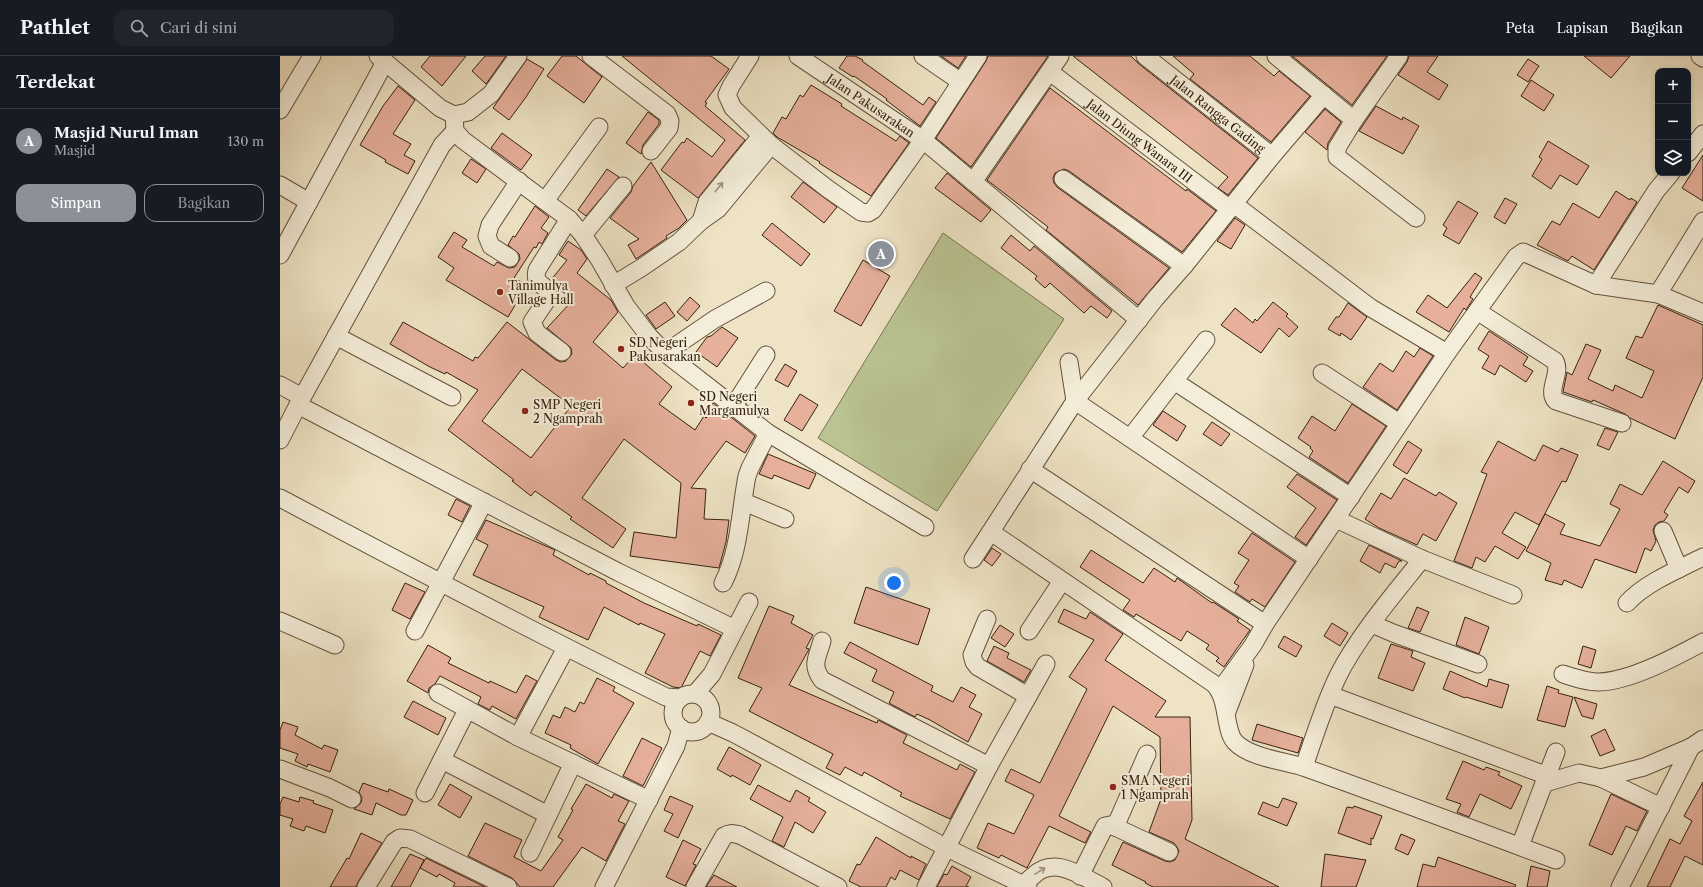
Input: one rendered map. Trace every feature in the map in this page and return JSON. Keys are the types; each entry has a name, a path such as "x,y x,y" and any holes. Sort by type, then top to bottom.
{"street":[{"path":"280,110 312,56"},
{"path":"280,255 309,202 381,59 440,108 454,115 468,112 491,94 518,56"},
{"path":"591,56 667,114 670,120 669,128 651,151"},
{"name":"Jalan Pakusarakan","path":"798,56 923,140 1139,320"},
{"path":"923,56 961,82"},
{"path":"744,58 727,95 732,108 766,141 828,189 861,212 868,213 873,210 923,140 978,56"},
{"path":"973,182 1060,56"},
{"name":"Jalan Rangga Gading","path":"1145,56 1272,156"},
{"path":"1276,56 1354,120"},
{"path":"1399,56 1354,120 1337,148 1337,157 1416,218"},
{"name":"Jalan Diung Wanara III","path":"1050,72 1371,308 1447,353"},
{"path":"973,559 1075,400 1272,156 1324,95"},
{"path":"454,115 455,131 463,140 569,219 583,235 599,259 626,306 648,335 665,353 768,433 925,527"},
{"path":"545,201 599,127"},
{"path":"280,440 300,401 442,145 455,131"},
{"path":"1691,149 1703,134"},
{"path":"613,285 641,268 678,242 701,221 707,202 766,141"},
{"path":"1596,285 1656,191 1668,176"},
{"path":"1063,179 1184,266"},
{"path":"510,258 492,246 487,236 490,225 519,181"},
{"path":"280,185 309,202"},
{"path":"583,235 623,186"},
{"path":"562,352 537,333 532,322 550,295 549,291 537,281 535,277 537,270 569,219"},
{"path":"1658,294 1703,221"},
{"path":"1220,690 1253,645 1265,624 1399,423 1516,257 1523,252 1596,285 1658,294 1703,313"},
{"path":"665,353 715,319 766,291"},
{"path":"1477,311 1555,361 1558,366 1558,370 1552,393 1553,398 1556,401 1622,423"},
{"path":"336,336 452,397"},
{"path":"1130,438 1206,340"},
{"path":"733,407 766,355"},
{"path":"1094,378 1069,362 1075,400 1309,559"},
{"path":"1322,373 1399,423"},
{"path":"1174,381 1351,496"},
{"path":"280,385 300,401 484,502 618,572 735,629"},
{"path":"723,584 730,570 734,556 744,502 745,486 750,468 768,433"},
{"path":"1030,469 1265,624"},
{"path":"280,498 440,584 566,648 691,706 733,733 947,848 1025,886 1038,871 1049,866 1060,866 1103,887"},
{"path":"416,631 484,502"},
{"path":"744,502 785,519"},
{"path":"1336,519 1422,559 1513,595"},
{"path":"1663,531 1679,569"},
{"path":"991,532 1214,684 1220,690 1232,738 1240,746 1255,754 1304,767 1556,860"},
{"path":"1627,603 1639,592 1703,557"},
{"path":"1304,767 1338,675 1353,650 1422,559"},
{"path":"1029,631 1062,581"},
{"path":"683,734 674,717 691,706 712,674 749,602"},
{"path":"986,619 972,655 974,662 978,667 1028,696"},
{"path":"280,621 335,645"},
{"path":"1372,624 1478,664"},
{"path":"822,641 815,664 816,673 822,680 989,766"},
{"path":"1563,674 1586,681 1599,682 1617,680 1643,670 1703,642"},
{"path":"1226,714 1253,645"},
{"path":"518,737 566,648"},
{"path":"926,887 989,766 1046,664"},
{"path":"438,693 518,737 649,800"},
{"path":"1330,694 1546,779 1580,773 1601,778 1661,807"},
{"path":"604,887 683,734 703,728 691,706"},
{"path":"425,793 467,710"},
{"path":"1601,778 1644,767 1697,743"},
{"path":"1620,887 1661,807 1697,743"},
{"path":"1520,846 1556,752"},
{"path":"1115,827 1147,754"},
{"path":"442,760 548,815"},
{"path":"530,853 573,763"},
{"path":"280,769 330,788 352,799"},
{"path":"1080,876 1105,826 1110,825 1115,827 1169,852"},
{"path":"695,887 724,836 728,833 732,833 740,835 838,887"},
{"path":"366,887 394,842 400,838 410,839 508,887"}],"green space":[{"path":"943,233 1064,319 937,511 818,438"}],"building":[{"path":"430,56 466,56 442,86 421,67"},
{"path":"485,56 506,56 486,84 472,71"},
{"path":"562,56 576,56 602,77 584,103 547,76"},
{"path":"622,56 711,56 729,69 705,102 707,103 705,106 745,140 698,198 661,170 682,142 684,143 687,138 712,157 725,140"},
{"path":"847,56 855,56 863,60 862,61 923,105 929,97 936,102 920,126 886,100 887,99 854,76 853,77 839,68"},
{"path":"941,56 966,56 958,68"},
{"path":"988,56 1048,56 971,167 936,138"},
{"path":"1073,56 1131,56 1139,64 1258,158 1228,195 1218,188 1228,177"},
{"path":"1173,56 1250,56 1274,76 1279,71 1310,96 1271,142 1190,79 1194,74"},
{"path":"1292,56 1387,56 1352,105"},
{"path":"1409,56 1438,56 1427,72 1448,85 1439,100 1398,75 1407,62"},
{"path":"1584,56 1630,56 1611,78"},
{"path":"527,59 544,69 509,120 493,108"},
{"path":"1528,59 1539,66 1528,82 1517,75"},
{"path":"1531,80 1554,95 1544,111 1521,96"},
{"path":"811,85 896,141 900,136 909,143 871,196 819,163 820,162 777,137 773,133 782,117 786,119 800,95 803,97"},
{"path":"398,86 415,100 393,134 411,144 404,155 415,161 408,174 385,162 386,160 360,145 383,106"},
{"path":"1050,88 1186,191 1187,189 1216,211 1182,252 1069,171 1064,169 1055,173 1053,178 1057,187 1169,268 1138,305 1046,230 1048,227 987,180"},
{"path":"1376,106 1402,120 1403,117 1419,126 1403,154 1359,131"},
{"path":"1325,109 1341,122 1328,143 1327,150 1305,132"},
{"path":"648,112 659,120 659,124 643,145 641,154 626,143"},
{"path":"502,133 532,155 521,170 491,148"},
{"path":"1548,141 1589,166 1577,185 1560,175 1551,189 1532,176 1542,159 1539,157"},
{"path":"1703,155 1703,201 1682,188"},
{"path":"471,159 486,169 477,183 462,173"},
{"path":"651,162 687,220 679,228 666,236 667,238 636,259 628,245 639,239 610,218 631,192 633,186"},
{"path":"607,169 619,177 586,216 578,210"},
{"path":"947,173 991,210 981,222 935,188"},
{"path":"803,182 837,207 824,223 791,197"},
{"path":"1616,191 1630,200 1631,198 1637,202 1594,270 1572,256 1568,261 1537,245 1552,221 1560,225 1573,203 1599,218"},
{"path":"1505,198 1517,204 1505,224 1494,217"},
{"path":"1458,201 1478,213 1459,244 1443,235 1447,228 1443,225"},
{"path":"535,206 549,217 541,228 548,233 542,244 539,242 536,248 534,247 514,278 527,285 508,317 446,280 454,268 438,257 454,232 467,240 462,247 494,266 497,262 509,268 515,267 520,259 519,254 508,245 513,236 515,237"},
{"path":"1235,218 1245,225 1231,249 1217,241"},
{"path":"772,223 810,254 801,266 762,235"},
{"path":"1011,235 1030,251 1034,246 1112,311 1107,318 1091,306 1084,313 1050,283 1045,288 1035,279 1037,276 1001,248"},
{"path":"568,241 581,250 587,259 577,273 611,300 618,312 593,342 623,368 635,355 672,387 659,404 695,430 704,416 706,418 709,415 707,412 713,403 755,436 745,453 726,441 691,488 706,489 704,519 729,520 726,542 719,568 630,556 634,532 676,538 681,483 624,439 582,498 626,529 613,548 570,519 572,517 535,491 531,496 512,481 514,480 448,430 478,390 446,372 445,374 430,367 390,344 403,322 473,361 475,357 478,358 507,322 556,360 561,362 566,361 572,354 571,348 547,328 573,300 558,288 551,280 567,260 559,255","holes":["522,369 571,406 531,458 482,421"]},
{"path":"863,260 890,276 861,326 834,311"},
{"path":"1475,273 1482,278 1470,297 1473,299 1466,310 1464,308 1449,332 1416,312 1428,295 1447,308"},
{"path":"690,297 700,306 687,321 677,312"},
{"path":"665,302 675,316 656,329 646,315"},
{"path":"1273,302 1288,314 1286,316 1298,327 1289,337 1279,328 1261,353 1221,325 1235,308 1253,323 1255,319 1257,321"},
{"path":"1348,303 1367,317 1351,340 1341,333 1340,336 1328,329 1336,317 1339,317"},
{"path":"1658,305 1703,325 1703,377 1675,439 1593,400 1592,402 1563,392 1567,372 1572,375 1586,344 1601,350 1588,379 1613,391 1615,385 1642,398 1654,371 1626,358 1636,336 1642,338"},
{"path":"722,327 738,338 717,367 696,352 707,337 711,336"},
{"path":"1489,331 1528,357 1523,365 1533,371 1526,382 1500,365 1495,375 1482,368 1489,356 1478,349"},
{"path":"1420,348 1433,356 1397,410 1363,387 1380,363 1393,372 1406,351 1414,357"},
{"path":"785,364 797,371 788,387 775,380"},
{"path":"800,394 818,405 802,431 784,420"},
{"path":"1352,404 1386,426 1348,483 1309,457 1313,451 1310,448 1311,447 1298,438 1312,416 1335,431"},
{"path":"1163,411 1186,426 1177,441 1153,425"},
{"path":"1212,422 1230,434 1221,446 1203,434"},
{"path":"1605,428 1618,432 1609,450 1597,445"},
{"path":"1408,441 1422,450 1407,474 1393,465"},
{"path":"1498,441 1535,461 1543,445 1558,452 1561,448 1578,455 1566,482 1562,481 1539,525 1515,512 1502,533 1526,547 1518,559 1495,546 1485,562 1476,557 1472,568 1454,561 1487,474 1481,472"},
{"path":"768,454 816,474 809,489 774,475 772,479 759,474"},
{"path":"1663,461 1695,481 1688,493 1679,487 1664,512 1668,515 1664,521 1655,525 1653,530 1656,541 1651,551 1645,548 1636,573 1595,559 1582,588 1564,580 1562,585 1545,580 1551,563 1526,551 1545,514 1565,524 1560,534 1600,546 1620,509 1610,504 1620,484 1642,495"},
{"path":"1297,474 1337,500 1306,545 1295,537 1316,508 1287,487"},
{"path":"1404,478 1436,496 1439,492 1457,503 1436,541 1423,534 1417,545 1379,528 1365,519 1381,493 1391,499"},
{"path":"456,499 470,506 462,522 448,515"},
{"path":"486,520 555,550 553,555 589,575 590,573 606,581 606,583 644,603 697,626 698,624 721,635 710,656 700,651 681,688 673,687 645,673 665,634 640,623 639,625 604,607 588,640 539,617 544,607 473,575 488,545 476,539"},
{"path":"1252,533 1295,562 1265,607 1252,599 1250,602 1235,592 1239,586 1234,583 1249,560 1238,553"},
{"path":"1369,545 1402,561 1399,561 1395,568 1385,563 1380,573 1360,561"},
{"path":"992,548 1001,554 992,566 984,560"},
{"path":"1091,550 1143,583 1154,568 1175,582 1177,578 1212,603 1213,602 1239,619 1237,621 1250,630 1224,667 1216,661 1219,658 1206,649 1209,645 1187,631 1181,641 1136,614 1134,617 1123,610 1130,600 1080,567"},
{"path":"405,583 425,592 410,619 392,610"},
{"path":"866,587 930,609 918,645 854,623"},
{"path":"769,606 794,616 791,623 813,635 806,648 809,649 789,685 877,723 878,720 907,735 903,743 957,770 960,764 975,772 950,819 900,796 902,793 864,772 862,776 845,767 840,775 826,768 833,754 749,711 762,688 738,678"},
{"path":"1417,607 1429,612 1420,632 1408,628"},
{"path":"1064,609 1086,619 1090,612 1123,634 1105,660 1166,701 1155,717 1190,717 1192,820 1185,839 1279,887 1153,887 1112,865 1123,842 1170,862 1175,860 1179,851 1174,843 1149,832 1161,799 1160,737 1113,706 1059,816 1091,832 1085,843 1049,826 1027,868 1001,855 999,858 977,848 988,823 1014,834 1034,795 1005,781 1011,769 1040,783 1087,689 1069,677 1094,640 1058,622"},
{"path":"1465,617 1489,627 1479,654 1456,645"},
{"path":"1332,623 1348,633 1340,646 1324,636"},
{"path":"1000,625 1014,634 1005,647 991,638"},
{"path":"1284,636 1302,646 1296,657 1278,647"},
{"path":"850,642 933,686 931,691 953,702 961,687 976,695 969,707 982,714 968,742 930,720 917,714 915,717 889,703 894,692 872,681 877,670 844,653"},
{"path":"1391,644 1413,651 1411,657 1425,663 1413,691 1378,678"},
{"path":"428,645 451,658 448,663 489,683 490,681 516,693 526,675 537,681 516,719 492,706 490,710 478,704 481,697 440,676 435,684 429,688 428,693 407,681"},
{"path":"994,646 1009,653 1007,658 1031,670 1024,682 987,661"},
{"path":"1583,646 1596,650 1591,668 1578,664"},
{"path":"1450,671 1487,687 1489,679 1509,685 1502,708 1466,697 1465,698 1443,689"},
{"path":"597,678 615,687 613,691 634,703 598,764 570,748 571,745 545,733 553,715 560,718 565,707 575,712 580,702 584,704"},
{"path":"1547,686 1559,690 1558,693 1573,697 1565,727 1537,720"},
{"path":"1574,697 1597,704 1593,719 1582,716"},
{"path":"413,701 446,718 438,735 404,717"},
{"path":"283,722 298,727 295,735 322,749 324,745 338,750 330,772 308,764 307,767 295,761 298,754 280,748 280,730"},
{"path":"1257,724 1303,738 1298,753 1252,740"},
{"path":"1605,729 1615,750 1600,756 1591,736"},
{"path":"642,738 662,748 643,786 623,776"},
{"path":"729,747 761,765 750,785 717,769"},
{"path":"1463,761 1484,770 1486,767 1500,772 1498,775 1522,786 1511,809 1480,794 1469,817 1457,812 1461,804 1446,799"},
{"path":"1703,782 1703,865 1685,856 1670,887 1647,887 1670,839 1680,844 1692,821 1684,816"},
{"path":"363,783 388,792 389,789 413,800 406,815 401,815 376,803 372,815 354,809 361,803 362,798 359,792"},
{"path":"450,784 472,797 460,818 438,805"},
{"path":"586,784 612,798 614,794 629,801 618,821 625,824 606,861 582,847 553,887 520,887 512,878 468,856 485,823 522,840 514,857 541,871 563,840 558,837 573,810 571,809"},
{"path":"758,785 790,802 796,790 810,798 808,801 826,812 813,833 795,822 784,847 772,841 783,817 750,799"},
{"path":"1611,794 1647,811 1637,831 1626,826 1612,855 1589,845"},
{"path":"670,796 693,806 678,838 664,831 673,814 664,810"},
{"path":"283,797 299,802 300,797 314,801 313,803 333,810 325,833 306,826 304,831 290,826 293,819 280,815 280,804"},
{"path":"1283,798 1297,803 1287,826 1258,814 1263,802 1278,808"},
{"path":"1354,806 1382,816 1373,839 1371,838 1371,845 1338,833 1347,807 1353,808"},
{"path":"361,833 382,843 356,887 330,887 347,858 349,859"},
{"path":"1401,834 1415,840 1408,855 1395,849"},
{"path":"876,837 911,858 911,856 926,864 919,880 900,870 895,880 891,877 886,887 861,887 849,881 857,864 860,865"},
{"path":"683,840 701,849 693,864 696,865 685,886 666,877"},
{"path":"410,854 424,860 410,887 391,887"},
{"path":"1325,854 1366,860 1356,887 1321,887"},
{"path":"1438,857 1516,885 1515,887 1417,887 1423,864 1435,867"},
{"path":"426,858 485,887 453,887 455,883 439,874 437,877 420,868"},
{"path":"952,866 971,877 966,886 969,887 937,887 944,874 947,875"},
{"path":"1531,866 1550,871 1547,887 1527,887"},
{"path":"714,875 737,887 706,887"}],"place":[{"name":"Masjid Nurul Iman","path":"881,254"},
{"name":"Tanimulya Village Hall","path":"500,292"},
{"name":"SD Negeri Pakusarakan","path":"621,349"},
{"name":"SD Negeri Margamulya","path":"691,403"},
{"name":"SMP Negeri 2 Ngamprah","path":"525,411"},
{"name":"SMA Negeri 1 Ngamprah","path":"1113,787"}]}
